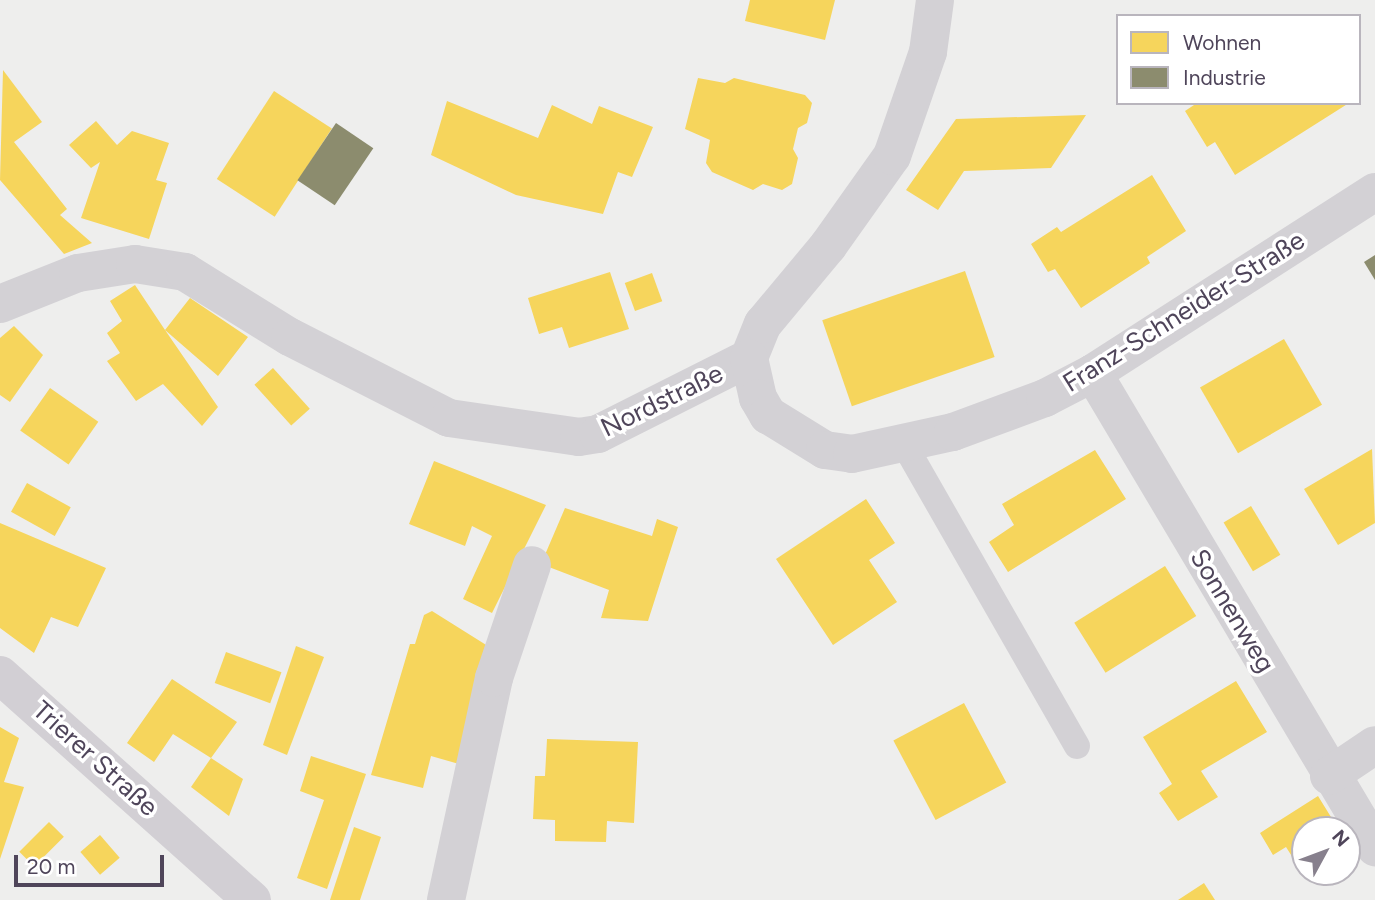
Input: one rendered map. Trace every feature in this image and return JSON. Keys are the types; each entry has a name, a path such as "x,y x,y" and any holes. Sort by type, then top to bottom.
{"main road":[{"name":"Trierer Straße","path":"0,675 252,900"}],"street":[{"name":"Nordstraße","path":"0,304 78,273 135,264 185,272 289,337 449,418 579,437 597,434 749,358 763,324 828,246 892,156 928,52 935,0"},
{"name":"Franz-Schneider-Straße","path":"749,358 758,398 768,415 825,450 852,454 904,444 979,423 1045,398 1093,373 1375,192"},
{"name":"Sonnenweg","path":"1093,373 1329,776 1375,847"},
{"path":"446,900 494,678 531,565"},
{"path":"1329,776 1375,745"}],"lane":[{"path":"904,444 1077,746"}],"building: Wohnen":[{"path":"750,0 835,0 825,40 745,21"},
{"path":"3,70 42,122 14,142 67,209 60,215 92,243 64,254 0,180"},
{"path":"698,78 725,83 734,78 805,95 812,103 807,123 798,128 793,149 798,158 792,184 782,190 763,184 753,190 712,172 706,163 710,140 685,129"},
{"path":"274,91 332,129 275,217 217,179"},
{"path":"447,101 538,138 552,105 592,124 599,106 653,127 632,177 618,172 603,214 516,195 431,155"},
{"path":"1194,105 1346,105 1235,175 1215,142 1207,147 1185,111"},
{"path":"1086,115 1051,168 964,171 938,210 906,190 956,119"},
{"path":"96,121 117,145 132,131 169,143 156,180 167,183 149,239 81,218 100,162 91,168 69,145"},
{"path":"1152,175 1186,231 1147,257 1150,263 1081,308 1055,269 1048,272 1031,244 1057,227 1061,232"},
{"path":"965,271 995,357 852,406 822,320"},
{"path":"610,272 629,329 569,348 562,327 539,334 528,298"},
{"path":"652,273 662,301 635,311 625,283"},
{"path":"135,285 218,407 202,426 163,384 136,401 107,361 120,353 107,333 122,321 110,301"},
{"path":"190,298 248,337 218,376 165,330"},
{"path":"14,326 43,355 10,402 0,395 0,338"},
{"path":"1284,339 1322,405 1238,453 1200,388"},
{"path":"273,368 310,409 291,426 254,385"},
{"path":"50,388 98,422 69,464 20,431"},
{"path":"1372,449 1375,523 1338,545 1304,489"},
{"path":"1095,450 1126,499 1008,572 989,542 1014,525 1002,504"},
{"path":"434,461 546,505 492,613 463,599 492,536 472,526 465,546 409,524"},
{"path":"27,483 71,507 55,536 11,512"},
{"path":"866,499 895,543 869,560 897,602 833,645 776,559"},
{"path":"1251,506 1280,555 1253,571 1224,522"},
{"path":"565,508 652,536 657,519 678,527 648,621 601,618 609,590 541,564"},
{"path":"0,523 106,568 78,627 51,617 34,653 0,628"},
{"path":"1165,566 1196,616 1106,673 1074,623"},
{"path":"432,611 491,648 459,764 431,756 423,788 371,775 410,644 415,644 424,615"},
{"path":"296,646 324,657 287,755 263,745"},
{"path":"226,652 281,672 270,703 215,683"},
{"path":"172,679 237,722 211,758 173,734 154,762 127,743"},
{"path":"1236,681 1267,732 1201,771 1218,797 1178,821 1159,793 1172,784 1143,737"},
{"path":"964,703 1006,782 936,820 893,741"},
{"path":"0,727 19,738 4,782 24,787 0,859"},
{"path":"547,739 638,742 634,823 607,821 606,842 555,841 555,820 533,819 535,776 545,776"},
{"path":"311,756 366,774 327,889 297,878 324,800 300,791"},
{"path":"211,758 243,779 229,816 191,787"},
{"path":"1318,796 1330,816 1291,816 1291,855 1286,847 1273,855 1260,833"},
{"path":"49,822 64,837 34,867 19,852"},
{"path":"354,827 381,837 360,900 330,900"},
{"path":"100,835 120,858 100,875 80,852"},
{"path":"1204,883 1215,900 1178,900"}],"building: Industrie":[{"path":"336,123 373,148 335,205 297,180"},
{"path":"1375,255 1375,280 1364,262"}]}
